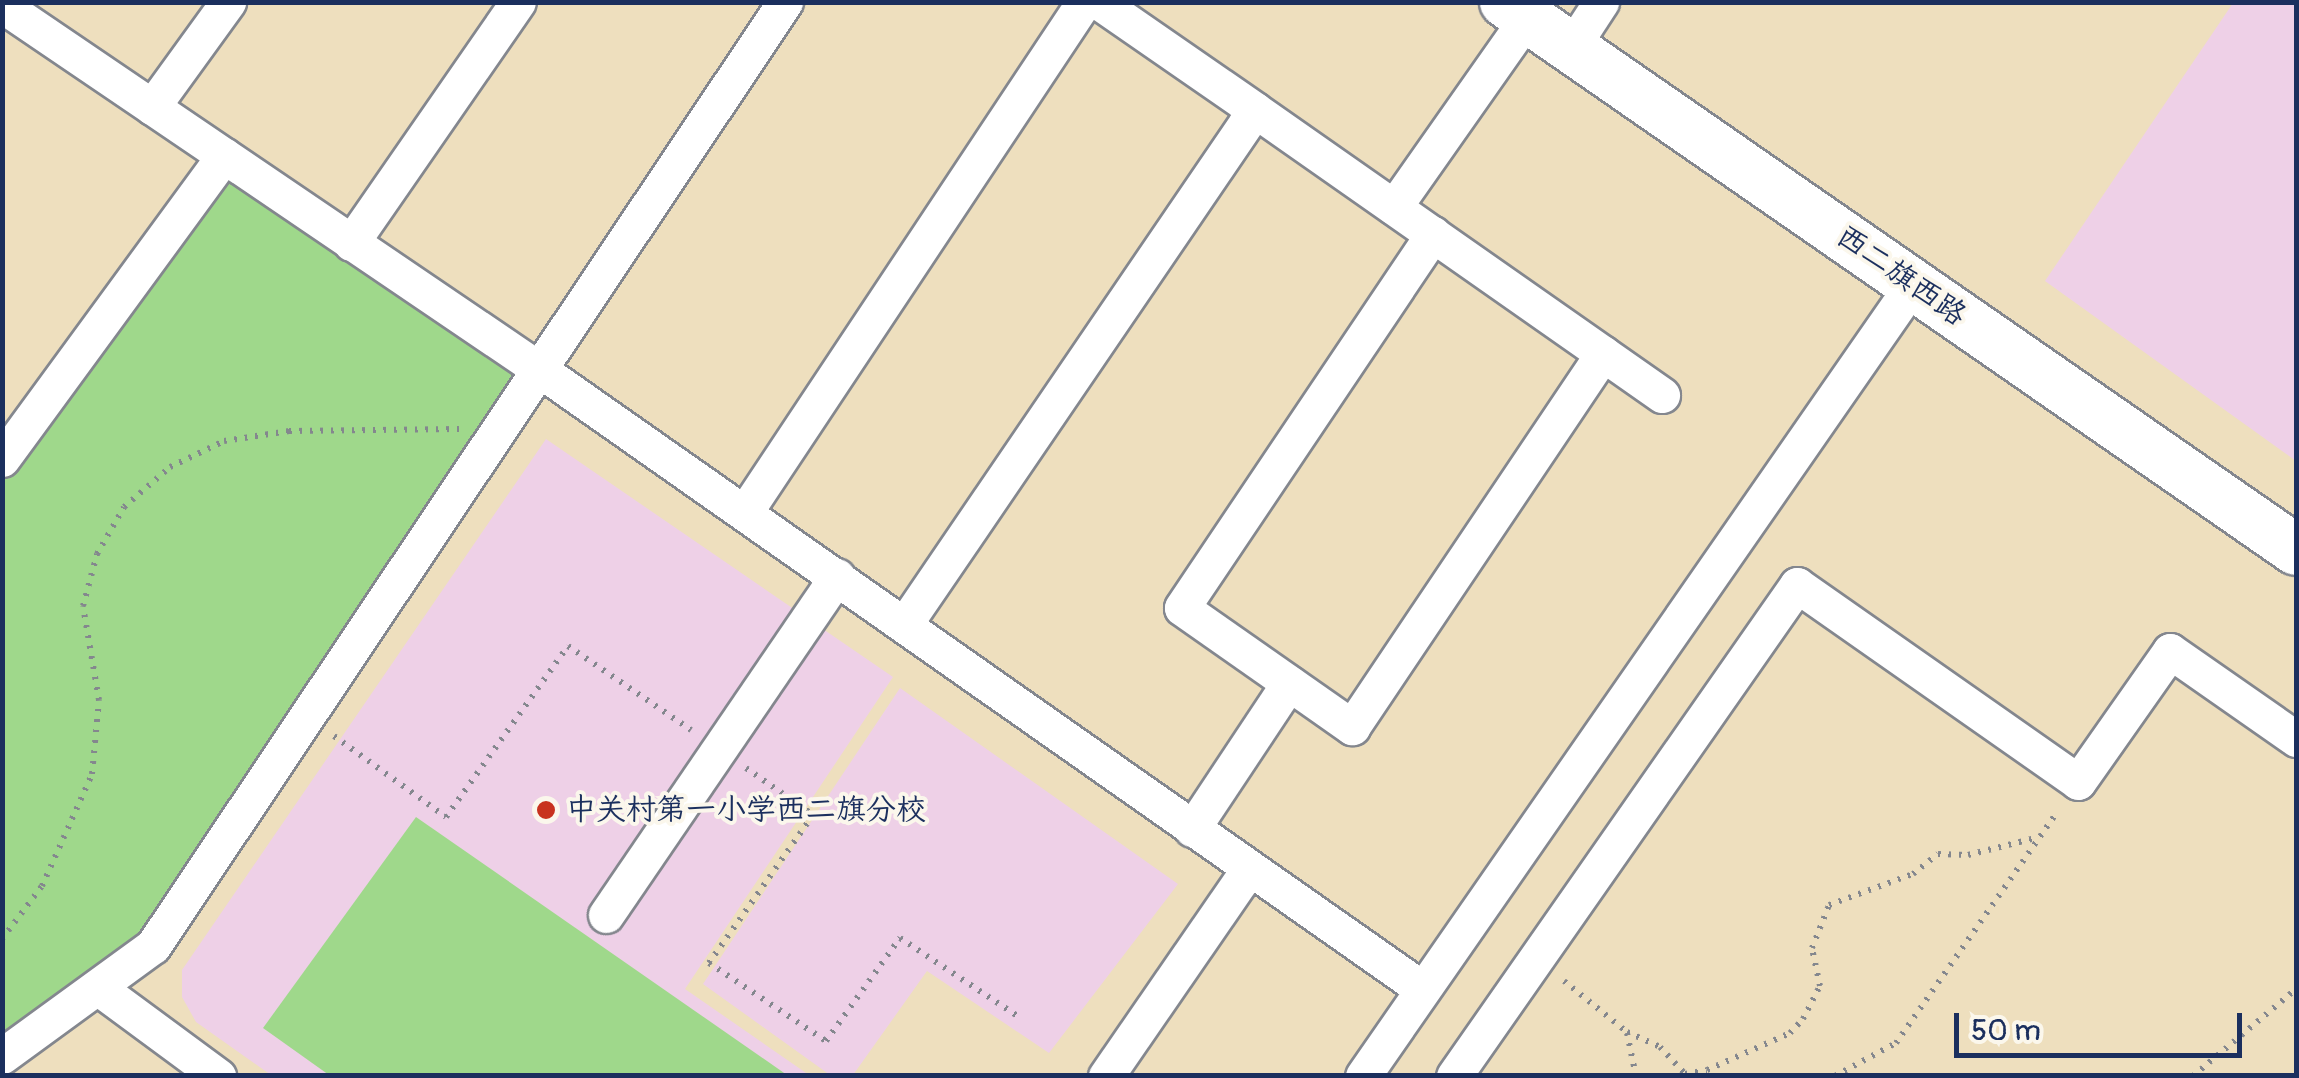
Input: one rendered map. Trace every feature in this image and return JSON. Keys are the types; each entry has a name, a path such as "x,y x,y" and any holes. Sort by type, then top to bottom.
{"street":[{"path":"152,107 228,2"},
{"path":"351,242 518,2"},
{"path":"2,1056 100,989 154,946 504,431 785,2"},
{"path":"745,512 1084,2"},
{"path":"1099,2 1662,395"},
{"path":"1570,48 1601,2"},
{"path":"2,5 543,372 1421,988"},
{"path":"1394,207 1516,10"},
{"name":"西二旗西路","path":"1516,10 2296,550"},
{"path":"904,625 1255,110"},
{"path":"2,459 224,156"},
{"path":"1433,234 1182,608 1352,727 1603,353"},
{"path":"1363,1076 1914,284"},
{"path":"606,915 837,576"},
{"path":"1454,1076 1797,584 2078,782 2170,651 2296,739"},
{"path":"1192,829 1289,683"},
{"path":"1106,1076 1249,869"},
{"path":"100,989 218,1076"}],"path":[{"path":"2,939 42,886 92,774 99,700 83,606 97,554 124,507 170,467 251,436 332,429 504,431"},
{"path":"308,718 446,817 568,646 813,815 709,962 826,1040 900,938 1018,1017"},
{"path":"1835,1076 1896,1043 2078,782"},
{"path":"1537,957 1627,1032 1660,1047 1686,1075 1731,1062 1790,1033 1803,1018 1820,986 1812,948 1829,905 1913,874 1938,854 1968,855 2040,838"},
{"path":"2193,1076 2296,988"},
{"path":"1627,1032 1636,1076"}],"shaded area":[{"path":"2233,3 2296,3 2296,461 2045,281"},
{"name":"中关村第一小学西二旗分校","path":"546,439 893,677 685,989 809,1075 271,1075 196,1022 182,997 182,970"},
{"path":"900,688 1178,884 1049,1053 927,971 853,1075 830,1075 703,984"}],"green space":[{"path":"224,156 543,372 153,946 3,1056 3,459"},
{"path":"416,817 787,1075 329,1075 263,1028"}],"place":[{"name":"中关村第一小学西二旗分校","path":"546,810"}]}
